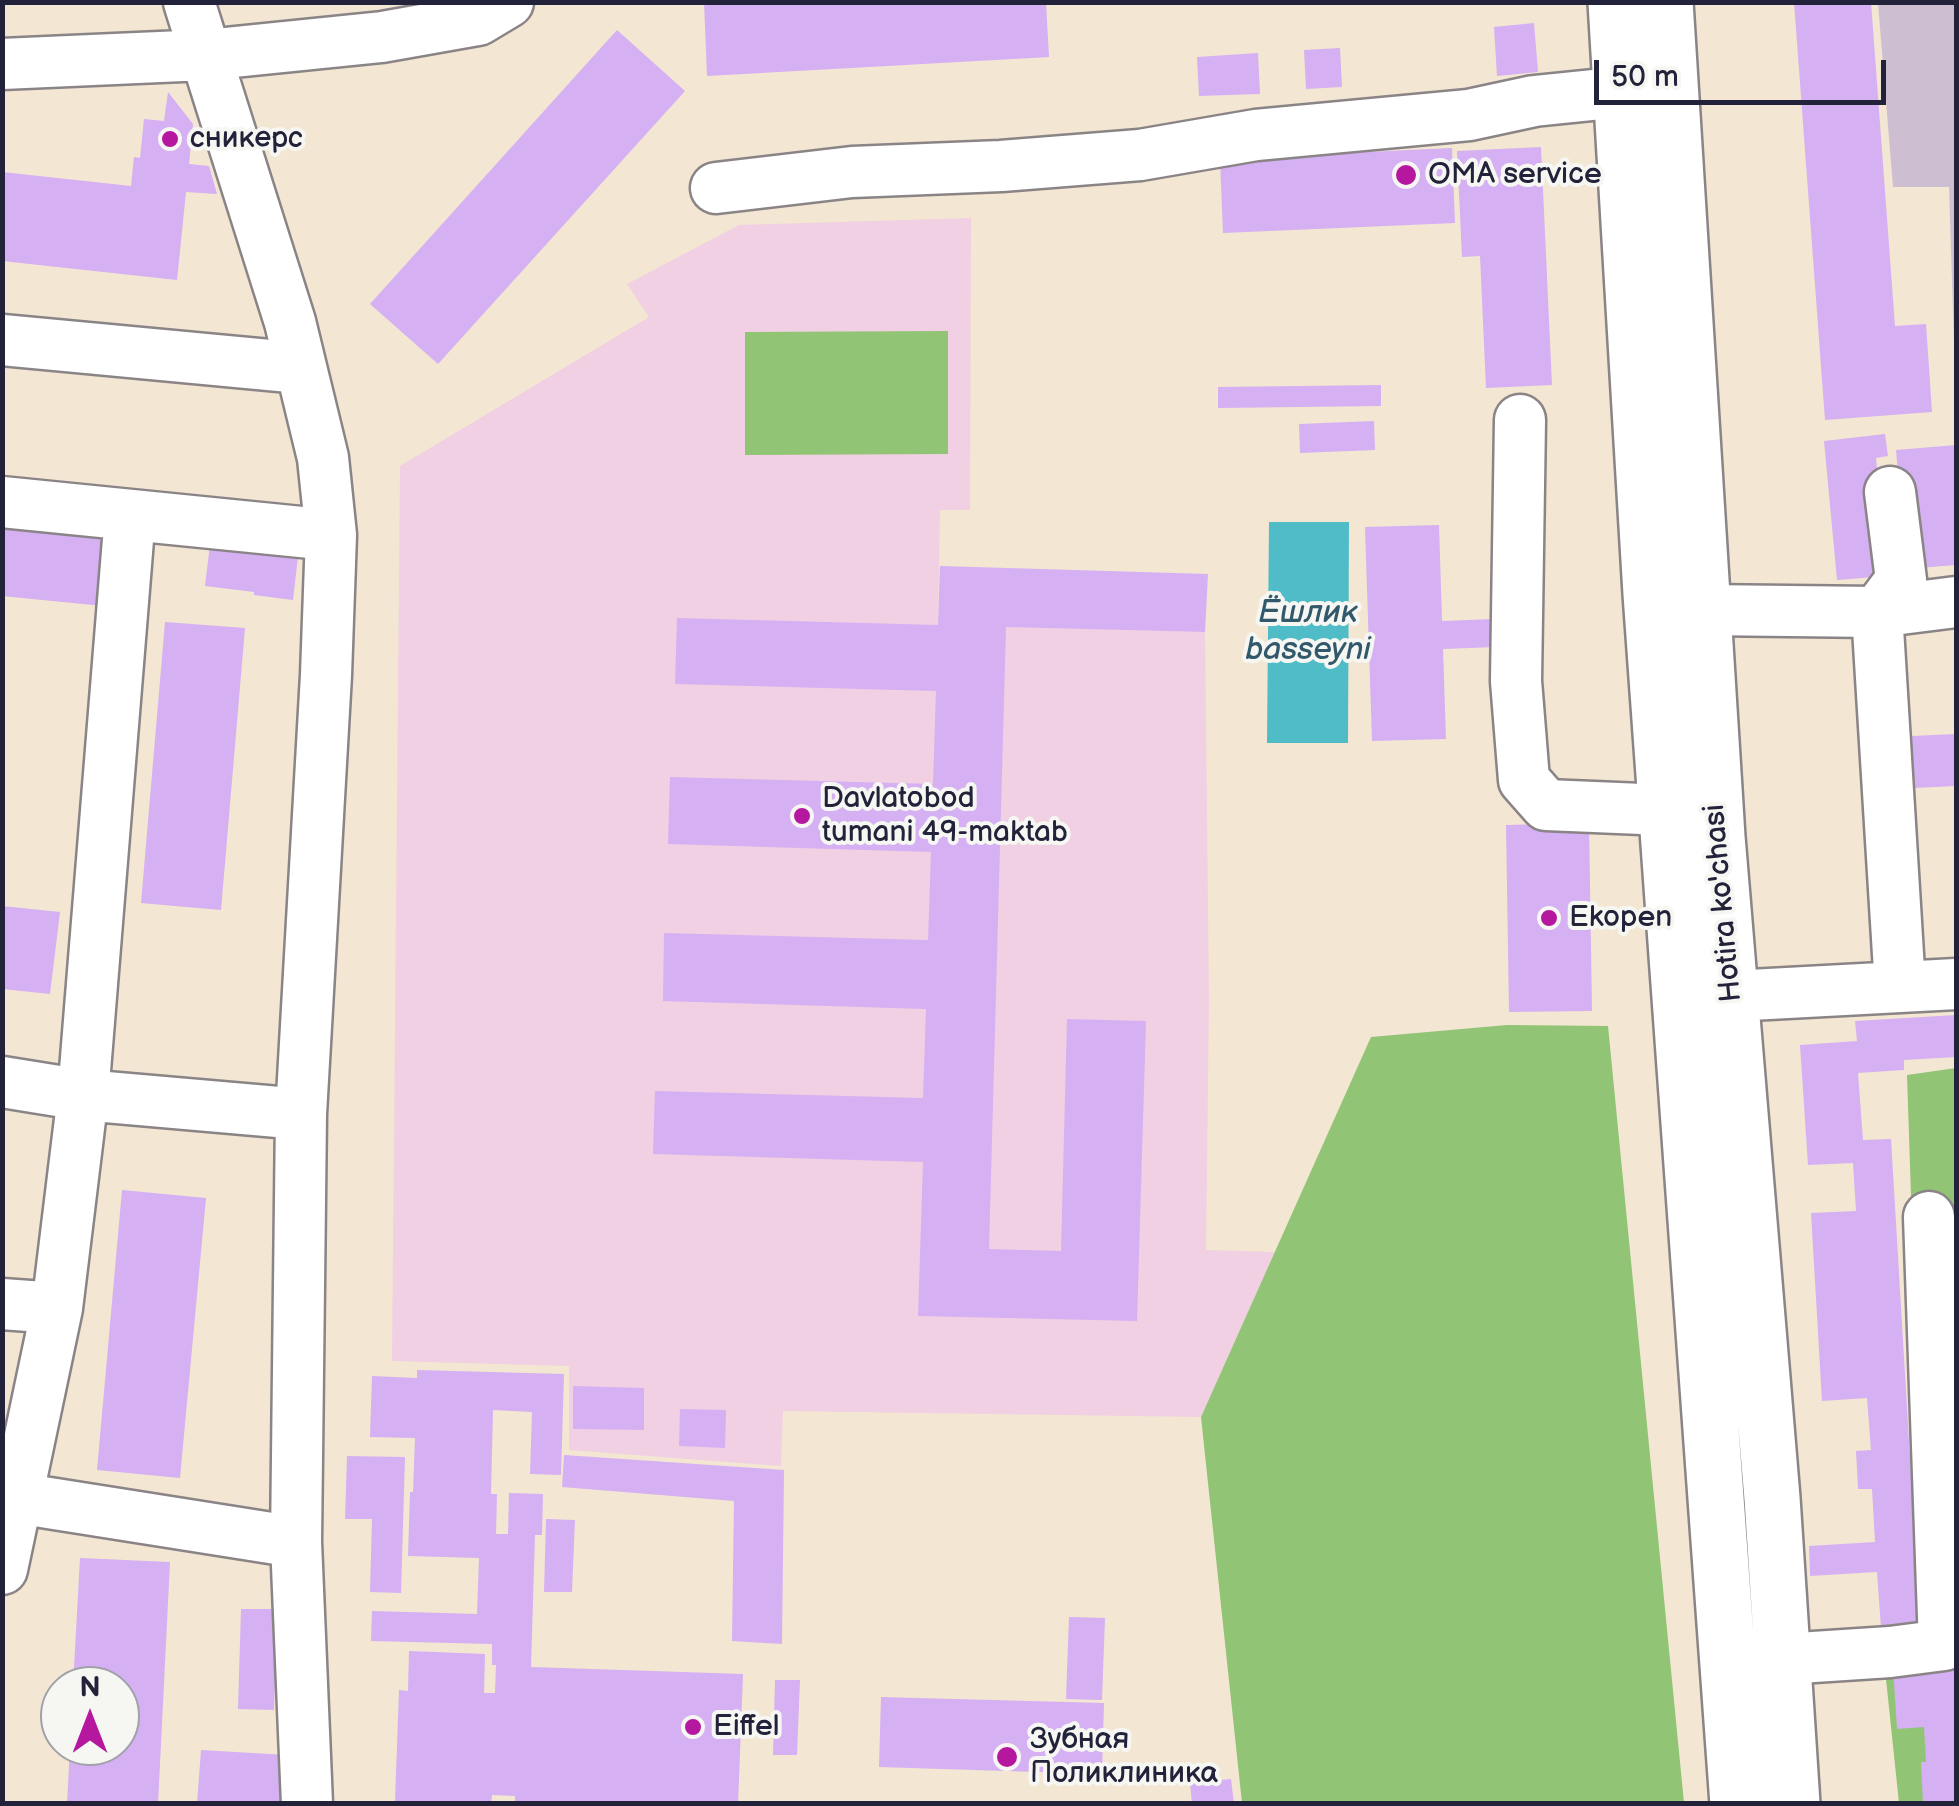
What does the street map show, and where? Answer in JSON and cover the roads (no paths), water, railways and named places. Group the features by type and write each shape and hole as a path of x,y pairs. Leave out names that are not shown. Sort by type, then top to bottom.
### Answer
{"main road":[{"name":"Hotira ko'chasi","path":"1634,3 1622,92 1650,574 1738,1804"},
{"name":"Hotira ko'chasi","path":"1634,3 1702,610 1792,1804"}],"street":[{"path":"189,2 290,322 323,458 332,534 301,1114 296,1542 307,1804"},
{"path":"2,64 205,55 402,34 478,20 508,2"},
{"path":"716,188 852,172 1140,155 1256,135 1469,115 1534,101 1622,92"},
{"path":"2,340 301,368"},
{"path":"1520,420 1516,681 1524,780 1546,805 1666,810"},
{"path":"1890,492 1901,580 1878,612 1900,987"},
{"path":"2,502 332,534"},
{"path":"2,1569 10,1497 57,1308 83,1095 130,515"},
{"path":"1702,610 1878,612 1956,602"},
{"path":"1731,996 1956,984"},
{"path":"2,1082 83,1095 301,1114"},
{"path":"1782,1660 1950,1644 1929,1217"},
{"path":"2,1304 57,1308"},
{"path":"10,1497 296,1542"}],"water":[{"name":"Ёшлик basseyni","path":"1269,522 1349,522 1348,743 1267,743"}],"place":[{"name":"сникерс","path":"170,139"},
{"name":"OMA service","path":"1406,175"},
{"name":"Davlatobod tumani 49-maktab","path":"802,816"},
{"name":"Ekopen","path":"1549,918"},
{"name":"Eiffel","path":"693,1727"},
{"name":"Зубная Поликлиника","path":"1007,1757"}]}
